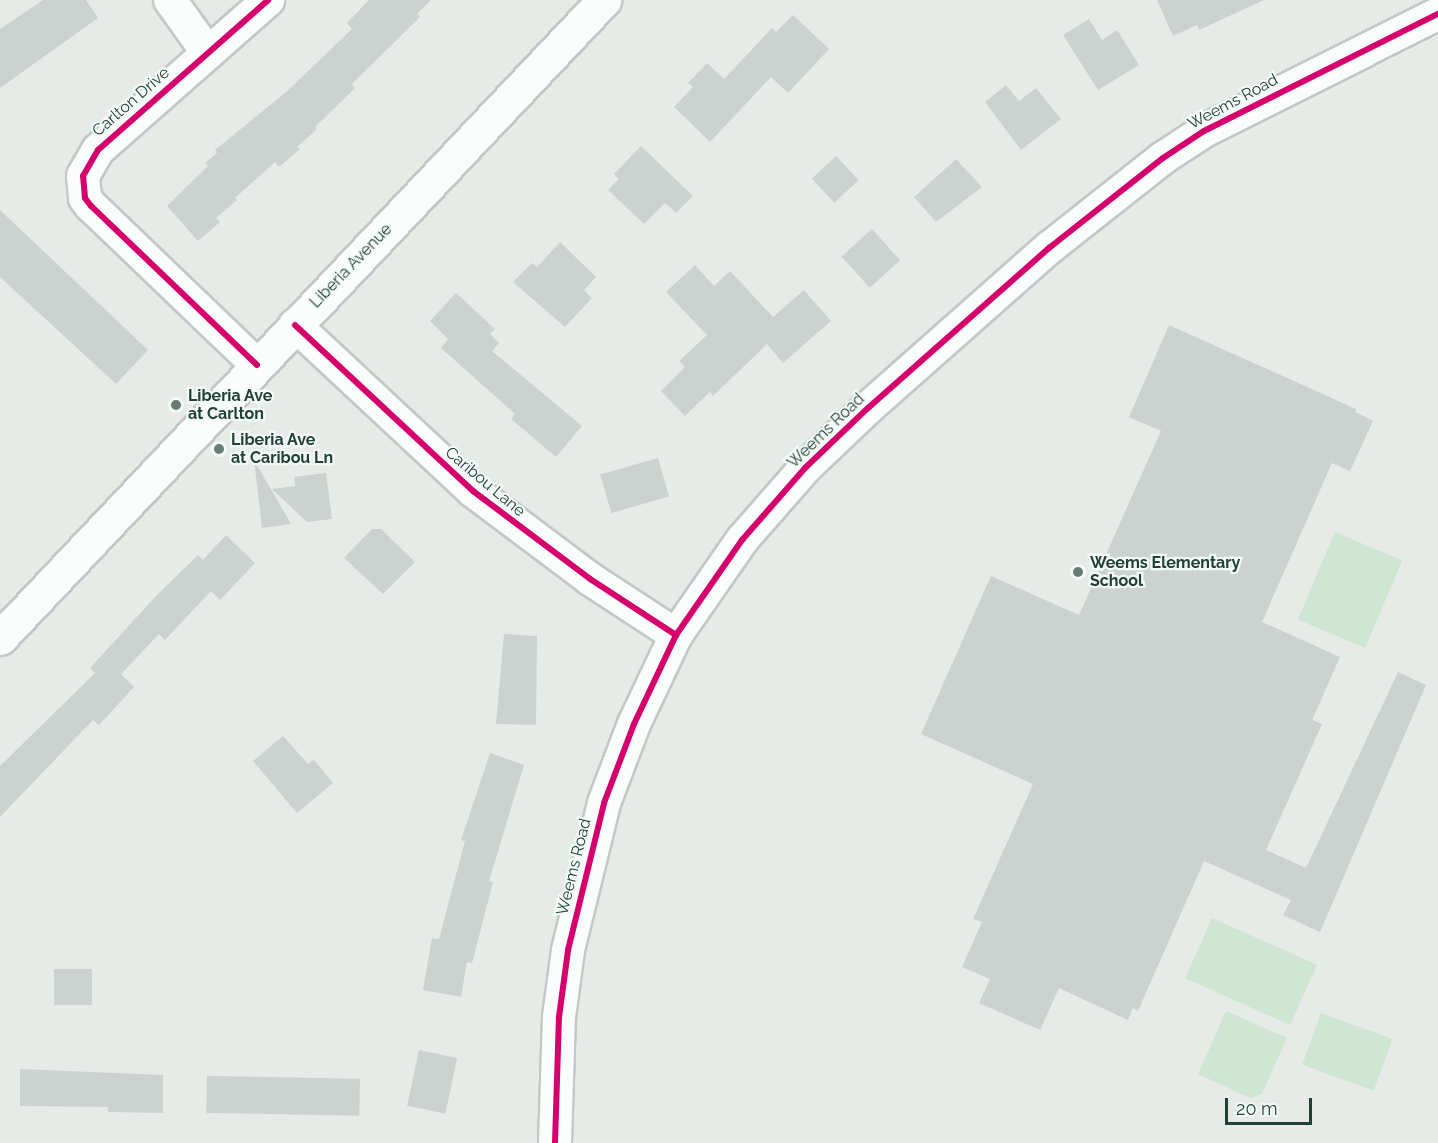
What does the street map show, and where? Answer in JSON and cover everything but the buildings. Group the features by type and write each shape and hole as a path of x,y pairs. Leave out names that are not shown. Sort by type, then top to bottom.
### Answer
{"main road":[{"name":"Liberia Avenue","path":"0,638 604,0"}],"street":[{"path":"170,0 208,53"},
{"name":"Carlton Drive","path":"257,365 91,206 83,190 83,176 98,150 268,0"},
{"name":"Weems Road","path":"555,1143 559,1017 581,884 604,803 634,724 676,635 742,540 806,467 1049,248 1154,165 1204,131 1438,14"},
{"name":"Caribou Lane","path":"296,325 473,491 590,579 676,635"}],"green space":[{"path":"1335,532 1402,561 1365,648 1298,619"},
{"path":"1212,918 1317,965 1290,1025 1185,978"},
{"path":"1226,1011 1287,1038 1262,1094 1250,1098 1198,1074"},
{"path":"1321,1013 1392,1039 1374,1091 1302,1065"}],"cycle path":[{"path":"257,365 91,206 85,198 83,176 98,150 268,0"},
{"path":"555,1143 559,1017 568,950 604,803 634,724 676,635 742,540 806,467 868,408 1049,248 1163,158 1204,131 1438,14"},
{"path":"295,325 473,491 590,579 676,635"}],"place":[{"name":"Liberia Ave at Carlton","path":"176,405"},
{"name":"Liberia Ave at Caribou Ln","path":"219,449"},
{"name":"Weems Elementary School","path":"1078,572"}]}
